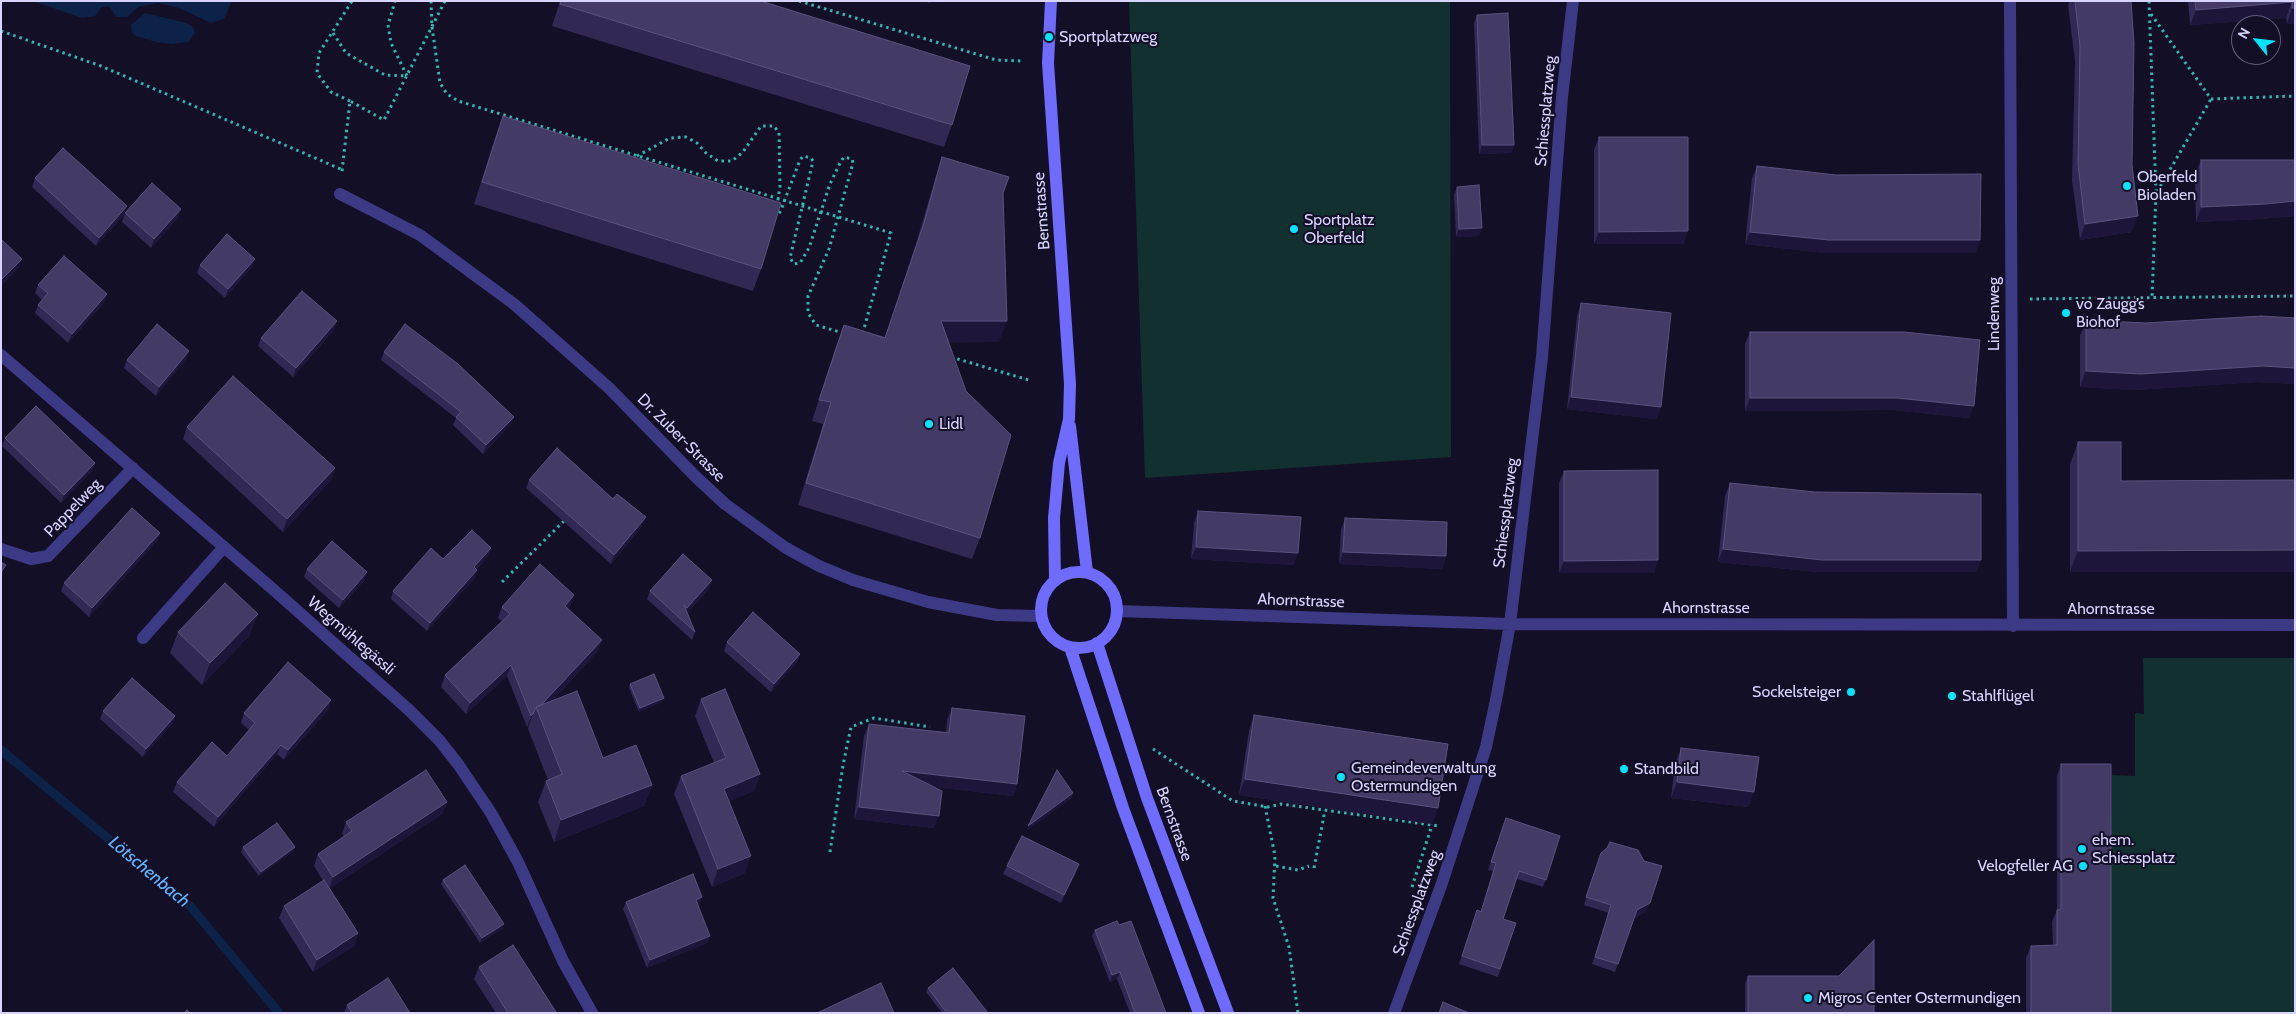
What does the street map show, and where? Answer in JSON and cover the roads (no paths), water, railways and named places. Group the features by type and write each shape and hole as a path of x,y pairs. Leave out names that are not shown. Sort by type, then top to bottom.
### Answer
{"main road":[{"name":"Bernstrasse","path":"1050,1 1048,63 1070,384 1069,419 1087,572"},
{"name":"Bernstrasse","path":"1055,580 1054,518 1059,463 1069,419"},
{"path":"1087,572 1098,577 1112,591 1117,611 1114,623 1107,636 1097,643 1082,648 1070,647 1050,635 1041,616 1045,592 1055,580 1070,573 1087,572"},
{"name":"Bernstrasse","path":"1097,643 1147,798 1228,1013"},
{"path":"1070,647 1123,808 1199,1013"}],"street":[{"name":"Schiessplatzweg","path":"1394,1013 1442,886 1486,747 1510,624 1542,357 1562,97 1573,1"},
{"name":"Lindenweg","path":"2010,1 2013,626"},
{"name":"Dr. Zuber-Strasse","path":"340,194 420,235 514,304 609,388 725,504 786,548 819,566 853,580 928,602 997,615 1041,616"},
{"name":"Wegmühlegässli","path":"1,355 224,547 409,710 458,764 491,813 518,862 563,961 592,1013"},
{"name":"Pappelweg","path":"1,549 31,559 48,556 133,468"},
{"path":"142,638 224,547"},
{"name":"Ahornstrasse","path":"1117,611 1510,624 2295,625"}],"water":[{"path":"33,1 232,1 224,19 211,23 179,8 158,3 138,7 127,17 116,17 110,7 102,7 95,16 82,18"},
{"path":"145,13 186,23 192,26 195,33 188,42 171,44 136,36 132,32 131,25"}],"waterway":[{"name":"Lötschenbach","path":"1,750 191,907 279,1013"}],"place":[{"name":"Sportplatzweg","path":"1049,37"},
{"name":"Oberfeld Bioladen","path":"2127,186"},
{"name":"Sportplatz Oberfeld","path":"1294,229"},
{"name":"vo Zaugg’s Biohof","path":"2066,313"},
{"name":"Lidl","path":"929,424"},
{"name":"Sockelsteiger","path":"1851,692"},
{"name":"Stahlflügel","path":"1952,696"},
{"name":"Standbild","path":"1624,769"},
{"name":"Gemeindeverwaltung Ostermundigen","path":"1341,777"},
{"name":"ehem. Schiessplatz","path":"2082,849"},
{"name":"Velogfeller AG","path":"2083,866"},
{"name":"Migros Center Ostermundigen","path":"1808,998"}]}
